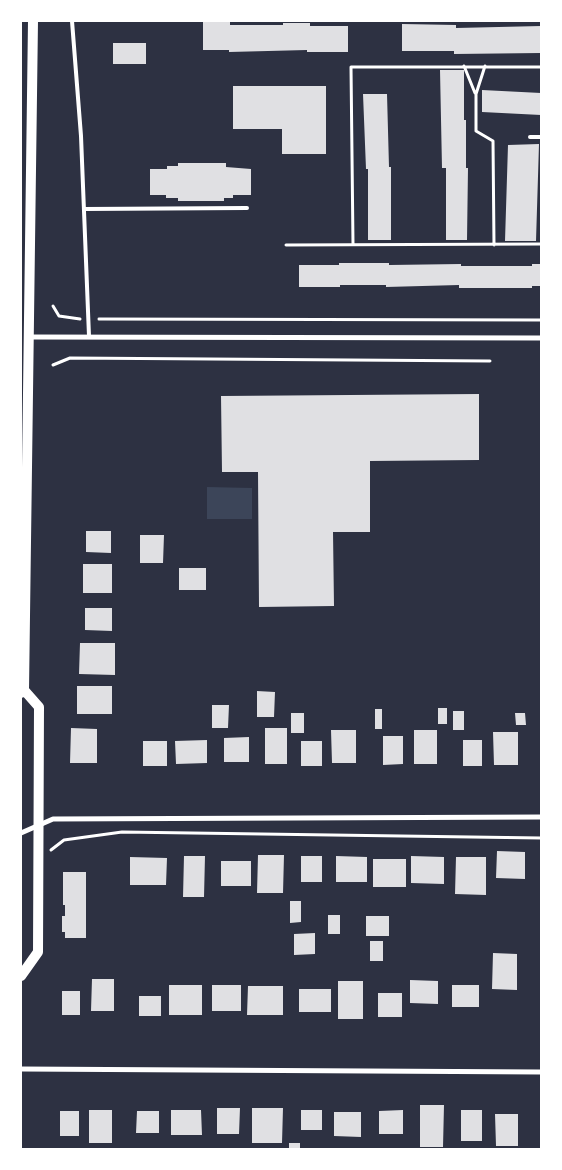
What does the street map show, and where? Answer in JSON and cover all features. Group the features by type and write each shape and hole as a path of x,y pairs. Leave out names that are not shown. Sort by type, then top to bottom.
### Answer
{"main road":[{"path":"21,976 38,952 40,825 39,708 22,692 26,381 30,337 33,21"}],"street":[{"path":"30,337 541,338"},
{"path":"21,833 53,819 541,817"},
{"path":"21,1069 541,1072"}],"lane":[{"path":"72,21 81,136 89,336"},
{"path":"530,137 541,137"},
{"path":"84,209 247,208"}],"path":[{"path":"464,66 476,94"},
{"path":"485,66 476,94 476,131 493,141 494,245"},
{"path":"353,244 351,67 541,67"},
{"path":"286,245 541,244"},
{"path":"53,306 59,316 65,319 541,320"},
{"path":"53,365 70,358 490,361"},
{"path":"39,855 53,850 64,840 122,832 288,836 541,838"}],"shaded area":[{"path":"207,487 252,488 252,519 207,519"}],"building":[{"path":"203,22 230,22 230,25 310,23 310,26 348,26 348,52 307,52 307,50 229,52 229,50 203,50"},
{"path":"402,24 456,25 456,28 541,26 541,53 454,54 454,51 402,51"},
{"path":"113,43 146,43 146,64 113,64"},
{"path":"440,70 464,70 464,120 466,120 466,168 468,168 467,240 446,240 446,168 442,168"},
{"path":"233,86 326,86 326,154 282,154 282,129 233,129"},
{"path":"482,90 541,93 541,115 482,112"},
{"path":"363,94 387,94 389,167 391,167 391,240 368,240 368,169 366,169"},
{"path":"539,144 536,241 505,241 508,145"},
{"path":"178,163 226,163 226,167 251,169 251,195 233,195 233,198 224,198 224,201 178,201 178,198 166,198 166,195 150,195 150,169 167,169 167,166 178,166"},
{"path":"339,263 389,263 389,265 461,264 461,266 532,266 532,264 541,264 541,286 532,286 532,288 459,288 459,285 299,287 299,265 339,265"},
{"path":"479,394 479,460 370,461 370,532 333,532 334,606 259,607 258,472 222,472 221,396"},
{"path":"86,531 111,531 111,553 86,552"},
{"path":"140,535 164,535 163,563 140,563"},
{"path":"83,564 112,564 112,593 83,593"},
{"path":"179,568 206,568 206,590 179,590"},
{"path":"85,608 112,608 112,631 85,630"},
{"path":"80,643 115,643 115,675 79,674"},
{"path":"77,686 112,686 112,714 77,714"},
{"path":"257,691 275,692 274,717 257,717"},
{"path":"212,705 229,705 228,728 212,728"},
{"path":"438,708 447,708 447,724 438,724"},
{"path":"375,709 382,709 382,729 375,729"},
{"path":"453,711 464,711 464,730 453,730"},
{"path":"291,713 304,713 304,733 291,733"},
{"path":"515,713 525,713 526,725 516,725"},
{"path":"71,728 97,729 97,763 70,763"},
{"path":"265,728 287,728 287,764 265,764"},
{"path":"331,730 356,730 356,763 332,763"},
{"path":"414,730 437,730 437,764 414,764"},
{"path":"493,732 518,732 518,765 494,765"},
{"path":"383,736 403,736 403,764 383,765"},
{"path":"249,737 249,762 224,762 224,738"},
{"path":"207,740 207,763 176,764 175,741"},
{"path":"463,740 482,740 482,766 463,766"},
{"path":"143,741 167,741 167,766 143,766"},
{"path":"301,741 322,741 322,766 301,766"},
{"path":"497,851 525,852 525,879 496,878"},
{"path":"258,855 284,855 283,893 257,893"},
{"path":"184,856 205,856 204,897 183,897"},
{"path":"301,856 322,856 322,882 301,882"},
{"path":"336,856 367,857 367,882 336,882"},
{"path":"411,856 444,857 444,884 411,883"},
{"path":"130,857 167,858 166,885 130,885"},
{"path":"456,857 486,857 486,895 455,894"},
{"path":"373,859 406,859 406,887 373,887"},
{"path":"221,861 251,861 251,886 221,886"},
{"path":"63,872 86,872 86,938 65,938 65,932 62,932 62,916 65,916"},
{"path":"290,901 301,901 301,922 290,923"},
{"path":"328,915 340,915 340,934 328,934"},
{"path":"366,916 389,916 389,936 366,936"},
{"path":"315,933 315,954 294,955 294,934"},
{"path":"370,941 383,941 383,961 370,961"},
{"path":"493,953 517,954 517,990 492,989"},
{"path":"92,979 114,979 114,1011 91,1011"},
{"path":"410,980 438,981 438,1004 410,1003"},
{"path":"338,981 363,981 363,1019 338,1019"},
{"path":"169,985 202,985 202,1015 169,1015"},
{"path":"212,985 241,985 241,1011 212,1011"},
{"path":"452,985 479,985 479,1007 452,1007"},
{"path":"248,986 283,986 283,1015 247,1015"},
{"path":"299,989 331,989 331,1012 299,1012"},
{"path":"62,991 80,991 80,1015 62,1015"},
{"path":"378,993 402,993 402,1017 378,1017"},
{"path":"139,996 161,996 161,1016 139,1016"},
{"path":"420,1105 444,1105 443,1147 420,1147"},
{"path":"217,1108 240,1108 239,1134 217,1134"},
{"path":"252,1108 283,1108 282,1143 252,1143"},
{"path":"89,1110 112,1110 112,1143 89,1143"},
{"path":"171,1110 201,1110 202,1135 171,1135"},
{"path":"301,1110 322,1110 322,1130 301,1130"},
{"path":"403,1110 403,1134 379,1134 379,1111"},
{"path":"461,1110 482,1110 482,1141 461,1141"},
{"path":"60,1111 79,1111 79,1136 60,1136"},
{"path":"137,1111 159,1111 159,1133 136,1133"},
{"path":"334,1112 361,1112 361,1137 334,1136"},
{"path":"495,1114 518,1114 518,1146 496,1146"},
{"path":"289,1143 300,1143 300,1149 289,1149"}]}
